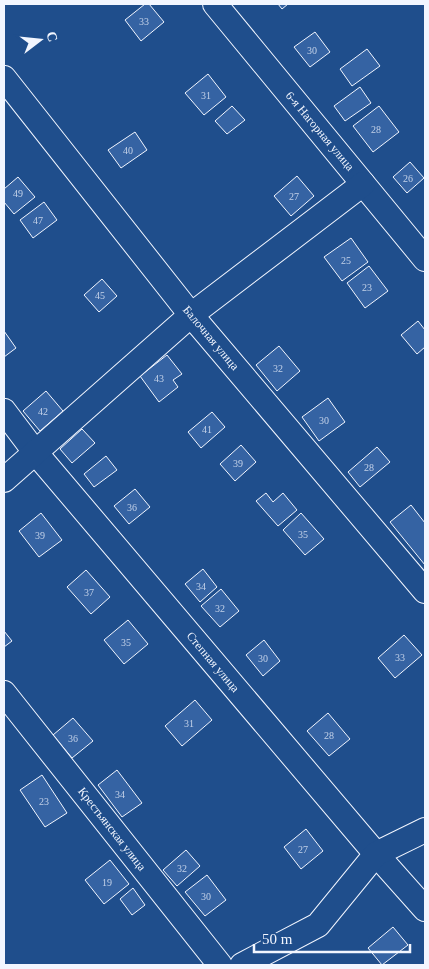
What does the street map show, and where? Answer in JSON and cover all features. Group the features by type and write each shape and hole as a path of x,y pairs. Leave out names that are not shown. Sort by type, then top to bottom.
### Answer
{"street":[{"name":"6-я Нагорная улица","path":"215,4 425,259"},
{"name":"Балочная улица","path":"4,78 191,315 425,591"},
{"path":"4,480 191,315 364,184"},
{"name":"Степная улица","path":"4,411 35,452 376,854 425,909"},
{"name":"Крестьянская улица","path":"4,693 220,965"},
{"path":"242,965 318,925 376,854 425,830"}],"building":[{"path":"145,4 149,4 164,22 141,41 125,20"},
{"path":"278,4 288,4 282,9"},
{"path":"315,32 330,52 310,67 294,47"},
{"path":"367,49 380,66 352,86 340,69"},
{"path":"208,74 226,97 204,115 185,93"},
{"path":"360,87 371,103 345,121 334,106"},
{"path":"232,106 245,120 227,134 215,121"},
{"path":"379,106 399,132 373,152 353,126"},
{"path":"135,132 147,150 121,168 108,150"},
{"path":"410,162 424,178 407,193 393,177"},
{"path":"297,176 314,196 291,216 274,196"},
{"path":"18,177 35,197 14,214 4,202 4,189"},
{"path":"44,202 57,220 33,238 20,220"},
{"path":"351,238 368,262 342,281 324,257"},
{"path":"369,266 388,291 365,308 347,283"},
{"path":"102,279 117,296 99,312 84,295"},
{"path":"418,321 425,330 425,347 417,354 401,335"},
{"path":"4,331 16,348 4,357"},
{"path":"279,346 300,371 277,391 256,365"},
{"path":"167,355 182,374 173,380 178,387 159,402 140,376"},
{"path":"46,391 63,411 40,431 23,411"},
{"path":"328,398 345,422 319,441 302,417"},
{"path":"212,412 225,427 201,448 188,432"},
{"path":"82,429 95,443 72,463 60,449"},
{"path":"241,445 256,462 235,481 220,464"},
{"path":"377,447 390,462 360,487 348,472"},
{"path":"106,456 117,470 94,487 84,474"},
{"path":"135,489 150,507 129,524 114,506"},
{"path":"266,493 273,502 283,493 297,510 278,526 256,501"},
{"path":"411,505 425,523 425,565 390,522"},
{"path":"41,513 62,540 39,557 19,531"},
{"path":"301,513 324,539 305,555 283,530"},
{"path":"203,569 217,587 200,602 185,584"},
{"path":"86,570 110,597 91,614 67,587"},
{"path":"221,589 239,611 220,627 201,606"},
{"path":"128,620 148,644 124,664 104,640"},
{"path":"4,631 12,641 4,647"},
{"path":"404,635 422,655 395,678 378,658"},
{"path":"264,640 280,661 263,676 246,655"},
{"path":"195,700 212,720 182,746 165,726"},
{"path":"328,713 350,739 329,756 307,731"},
{"path":"73,718 93,741 72,758 53,735"},
{"path":"117,770 142,803 122,817 98,785"},
{"path":"42,775 67,813 45,827 20,790"},
{"path":"306,829 323,851 301,869 284,847"},
{"path":"186,850 200,866 177,886 163,870"},
{"path":"110,860 129,884 104,904 85,880"},
{"path":"207,875 226,900 205,916 185,892"},
{"path":"133,888 145,905 132,915 120,899"},
{"path":"393,927 408,945 382,965 368,948"}]}
